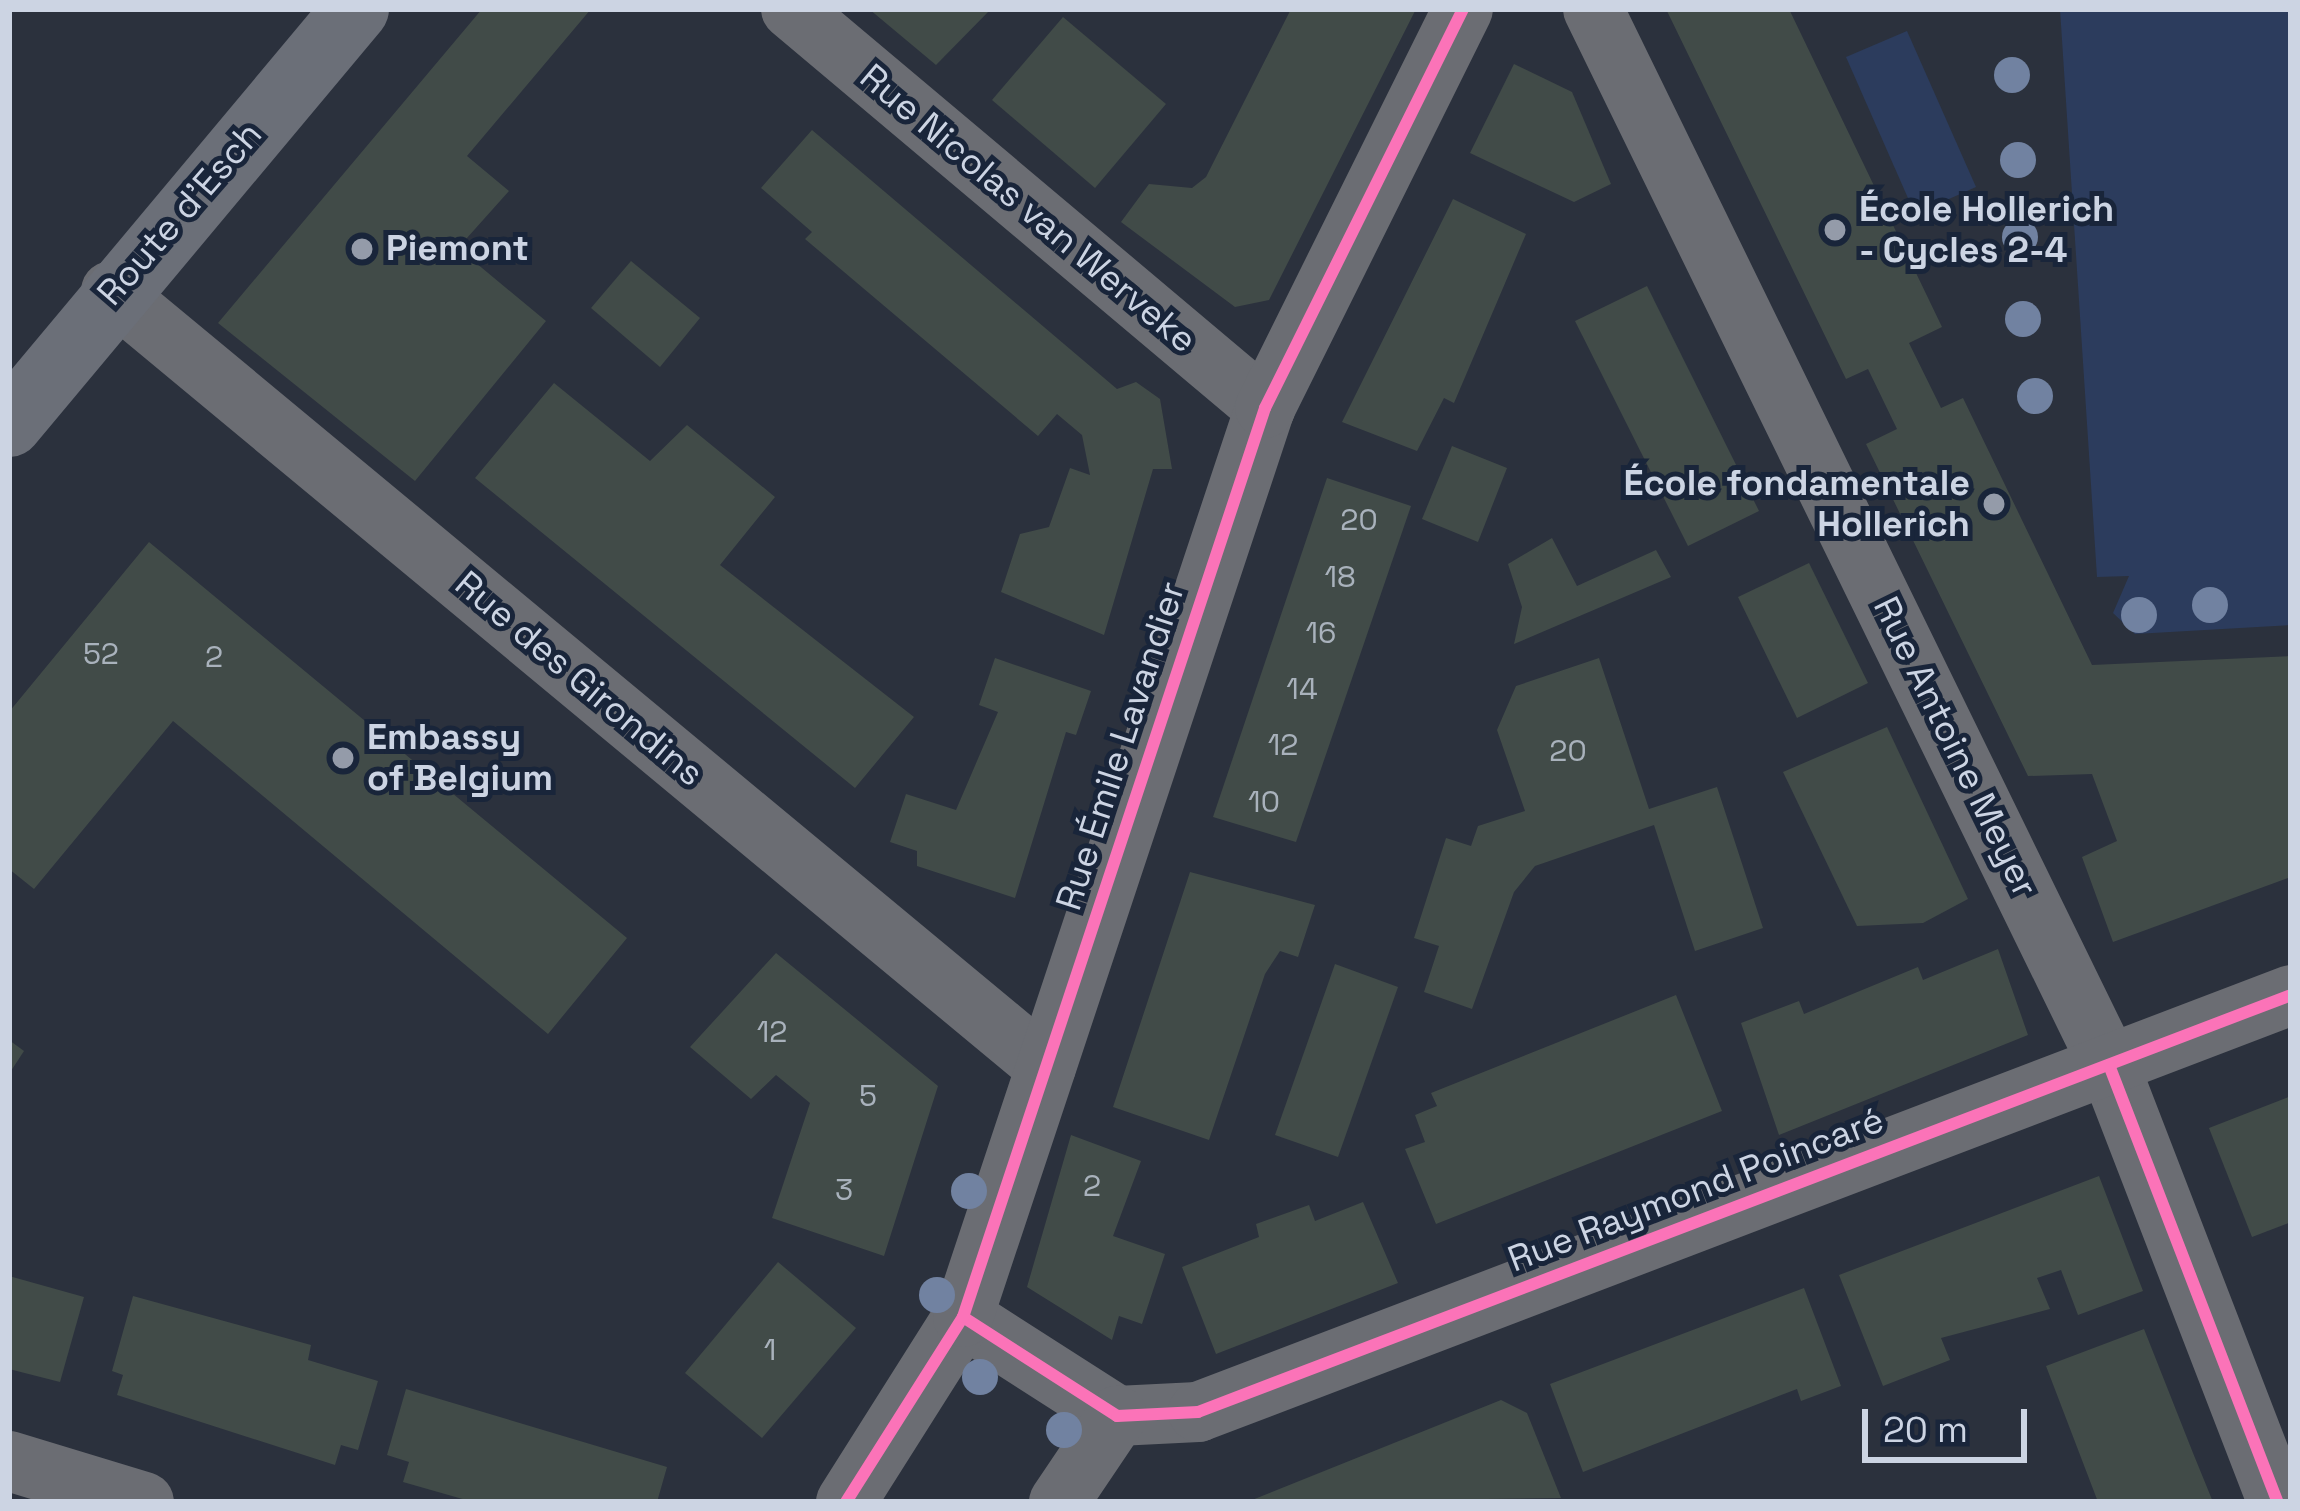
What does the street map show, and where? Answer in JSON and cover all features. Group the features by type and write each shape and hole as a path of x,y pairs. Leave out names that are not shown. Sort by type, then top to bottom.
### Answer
{"main road":[{"name":"Route d'Esch","path":"9,424 111,291 356,9"}],"street":[{"name":"Rue Nicolas van Werveke","path":"791,9 1265,408"},
{"name":"Rue Émile Lavandier","path":"846,1502 963,1317 1265,408 1463,9"},
{"name":"Rue Antoine Meyer","path":"1593,9 2109,1065 2278,1502"},
{"name":"Rue des Girondins","path":"111,291 1046,1067"},
{"name":"Rue Raymond Poincaré","path":"1117,1416 1198,1412 2291,994"},
{"path":"963,1317 1117,1416 1060,1502"},
{"path":"9,1461 144,1502"}],"shaded area":[{"path":"2060,9 2291,9 2291,625 2135,634 2113,613 2129,576 2097,577"},
{"path":"1907,31 1976,187 1915,214 1846,57"}],"building":[{"path":"482,9 591,9 467,156 509,191 458,248 546,321 415,481 218,323"},
{"path":"869,9 991,9 936,65"},
{"path":"1291,9 1416,9 1269,300 1235,307 1121,222 1149,184 1192,188 1206,177"},
{"path":"1666,9 1789,9 1942,327 1909,343 1941,408 1963,398 2092,665 2291,656 2291,877 2113,942 2082,857 2117,841 2092,774 2028,776 1866,444 1897,429 1868,369 1846,379"},
{"path":"1063,17 1166,104 1095,188 992,100"},
{"path":"1514,64 1572,92 1611,184 1574,202 1470,153"},
{"path":"812,130 1117,389 1136,382 1160,399 1172,469 1153,469 1104,635 1001,592 1020,534 1049,527 1070,468 1090,475 1082,435 1057,414 1038,436 805,239 812,232 761,188"},
{"path":"1453,199 1526,234 1454,403 1444,398 1417,451 1342,422"},
{"path":"631,261 700,318 660,367 591,308"},
{"path":"1647,286 1759,511 1688,546 1575,321"},
{"path":"554,383 650,461 687,425 775,497 720,565 914,717 855,788 475,478"},
{"path":"1452,446 1507,468 1478,542 1422,519"},
{"path":"1327,478 1411,506 1296,842 1213,817"},
{"path":"1552,538 1577,586 1656,550 1671,577 1514,644 1522,607 1508,564"},
{"path":"149,542 627,938 548,1034 173,721 34,889 9,869 9,712"},
{"path":"1809,563 1868,683 1797,718 1738,597"},
{"path":"995,658 1091,691 1076,735 1066,732 1015,898 917,866 917,851 890,842 906,794 956,810 998,712 979,705"},
{"path":"1599,658 1649,809 1717,787 1763,928 1695,951 1654,825 1535,866 1514,892 1472,1009 1424,992 1439,946 1414,938 1446,838 1471,846 1478,826 1525,811 1497,730 1516,686"},
{"path":"1887,727 1968,899 1923,923 1857,926 1783,772"},
{"path":"1190,872 1315,905 1298,957 1280,951 1265,974 1209,1140 1113,1107"},
{"path":"1998,949 2028,1035 1779,1135 1741,1023 1799,1001 1804,1014 1918,967 1923,980"},
{"path":"776,953 938,1086 884,1256 772,1218 810,1103 776,1075 751,1099 690,1047"},
{"path":"1335,964 1398,987 1338,1157 1275,1135"},
{"path":"1676,995 1722,1111 1436,1224 1405,1149 1425,1142 1415,1115 1437,1106 1431,1093"},
{"path":"9,1040 24,1051 9,1074"},
{"path":"2291,1096 2291,1222 2252,1237 2209,1128"},
{"path":"1071,1135 1141,1161 1113,1236 1165,1254 1142,1324 1119,1316 1112,1340 1027,1287"},
{"path":"2099,1176 2143,1291 2078,1315 2061,1270 2037,1278 2050,1309 1941,1338 1950,1360 1883,1386 1839,1275"},
{"path":"1363,1202 1398,1283 1216,1354 1182,1267 1259,1237 1256,1224 1309,1205 1315,1221"},
{"path":"778,1262 856,1328 762,1438 685,1373"},
{"path":"9,1276 84,1297 60,1382 9,1369"},
{"path":"1804,1288 1841,1386 1801,1401 1797,1389 1583,1472 1550,1384"},
{"path":"133,1296 311,1345 308,1360 378,1381 358,1450 341,1445 335,1465 117,1395 123,1375 112,1371"},
{"path":"2144,1329 2213,1502 2098,1502 2046,1366"},
{"path":"406,1389 667,1467 657,1502 473,1502 403,1482 409,1462 387,1455"},
{"path":"1501,1400 1527,1413 1561,1498 1247,1502"}],"cycle path":[{"path":"846,1502 963,1317 1265,408 1463,9"},
{"path":"1117,1416 1198,1412 2291,995"},
{"path":"2109,1065 2278,1502"},
{"path":"963,1317 1117,1416"}],"place":[{"name":"École Hollerich - Cycles 2-4","path":"1835,230"},
{"name":"Piemont","path":"362,249"},
{"name":"École fondamentale Hollerich","path":"1994,504"},
{"name":"Embassy of Belgium","path":"343,758"}]}
